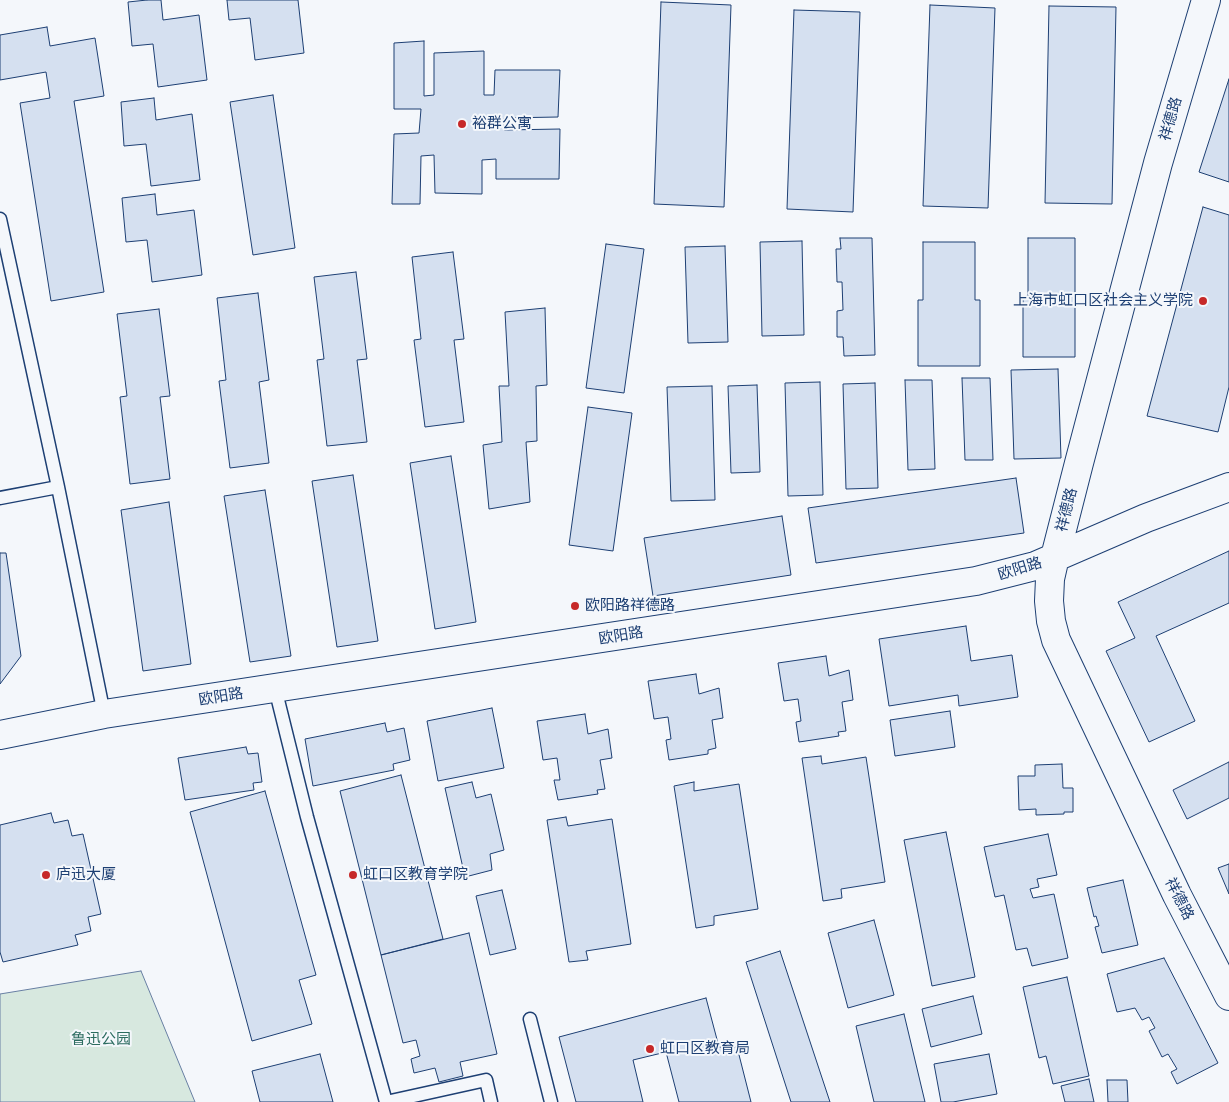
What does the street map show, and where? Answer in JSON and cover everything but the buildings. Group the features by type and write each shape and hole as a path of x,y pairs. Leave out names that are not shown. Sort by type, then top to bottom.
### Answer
{"street":[{"name":"祥德路","path":"1206,0 1158,163 1055,557 1050,579 1049,601 1051,621 1056,640 1176,895 1229,996"},
{"name":"欧阳路","path":"0,735 104,714 976,581 1016,572 1146,518 1229,487"}],"lane":[{"path":"0,219 58,487 104,714"},
{"path":"0,498 58,487"},
{"path":"275,688 307,817 386,1102 486,1080 491,1102"},
{"path":"530,1019 551,1102"}],"green space":[{"name":"鲁迅公园","path":"141,971 195,1102 0,1102 0,994"}],"place":[{"name":"裕群公寓","path":"462,124"},
{"name":"上海市虹口区社会主义学院","path":"1203,301"},
{"name":"欧阳路祥德路","path":"575,606"},
{"name":"庐迅大厦","path":"46,875"},
{"name":"虹口区教育学院","path":"353,875"},
{"name":"虹口区教育局","path":"650,1049"}]}
